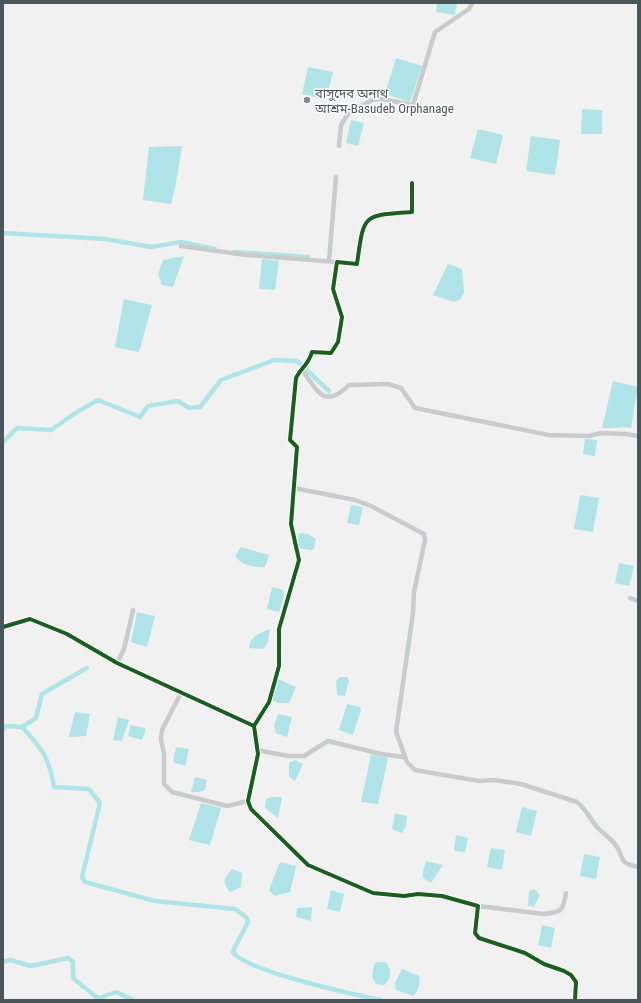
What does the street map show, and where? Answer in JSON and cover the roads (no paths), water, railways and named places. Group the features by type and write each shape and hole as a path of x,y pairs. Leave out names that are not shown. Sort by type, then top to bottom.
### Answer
{"street":[{"path":"339,146 341,125 348,114 372,100 382,99 413,105 435,32 469,8 472,3"},
{"path":"329,261 336,177"},
{"path":"181,246 246,255 357,264 362,228 369,218 381,214 412,212 412,183"},
{"path":"337,262 333,289 342,317 338,342 331,353 312,352 309,363 299,371 296,378 290,440 297,447 291,524 298,560 279,629 279,666 269,702 254,726 257,750 248,801 251,809 308,865 373,893 404,896 418,894 442,896 478,906 544,914 555,913 561,910 566,893"},
{"path":"302,370 323,396 329,398 340,394 349,385 388,384 401,388 415,408 549,435 589,436 601,433 638,436"},
{"path":"294,488 355,500 371,506 424,534 425,540 414,592 413,612 396,732 404,757 415,770 479,781 494,780 522,784 577,802 582,806 598,828 615,844 621,858 625,863 638,867"},
{"path":"630,598 638,601"},
{"path":"117,663 124,649 133,610"},
{"path":"3,627 30,619 67,634 117,663 254,726"},
{"path":"181,693 161,735 164,754 164,784 172,792 227,806 248,801"},
{"path":"257,750 288,756 304,756 328,741 368,751 404,757"},
{"path":"478,906 475,934 479,938 525,953 544,964 564,971 576,982 575,1000"}],"water":[{"path":"437,3 457,3 455,15 436,12"},
{"path":"396,58 422,66 410,102 385,94"},
{"path":"308,67 333,72 326,100 302,94"},
{"path":"582,109 602,110 602,134 581,134"},
{"path":"351,120 364,123 358,146 346,143"},
{"path":"478,129 503,135 496,164 470,158"},
{"path":"531,136 560,140 555,175 526,171"},
{"path":"182,146 171,204 143,200 149,147"},
{"path":"184,256 173,287 162,285 158,274 163,260"},
{"path":"262,259 279,261 275,290 259,289"},
{"path":"448,264 462,269 464,292 460,300 454,302 433,295"},
{"path":"124,299 152,305 139,352 115,347"},
{"path":"613,381 638,387 631,428 602,428"},
{"path":"585,439 597,440 595,456 583,454"},
{"path":"580,495 599,498 593,532 574,529"},
{"path":"351,505 363,507 359,525 347,523"},
{"path":"299,533 308,534 316,539 314,549 297,548"},
{"path":"241,547 269,555 265,567 257,567 241,562 235,556"},
{"path":"619,563 634,566 629,586 615,583"},
{"path":"272,587 283,590 284,596 279,612 267,609"},
{"path":"137,612 155,616 147,647 131,642"},
{"path":"270,629 268,642 264,649 249,648 253,638"},
{"path":"340,677 347,677 349,680 345,696 337,695 336,681"},
{"path":"278,679 296,687 289,703 277,703 272,700"},
{"path":"347,704 360,707 361,710 353,735 339,730"},
{"path":"75,712 90,714 86,736 69,737"},
{"path":"278,714 292,717 287,737 276,733 274,725"},
{"path":"118,717 129,720 122,741 113,740"},
{"path":"131,725 145,728 146,730 142,740 128,736"},
{"path":"176,747 189,749 185,766 173,762"},
{"path":"371,754 388,758 378,804 361,802"},
{"path":"295,760 303,764 295,781 289,777 289,763"},
{"path":"195,777 207,780 205,790 191,792"},
{"path":"272,797 282,797 278,818 265,808 266,799"},
{"path":"201,803 221,808 210,845 189,840"},
{"path":"522,807 537,811 531,836 516,832"},
{"path":"395,813 407,816 406,826 402,833 392,829"},
{"path":"456,835 468,838 465,852 454,851"},
{"path":"491,848 505,850 502,870 487,867"},
{"path":"584,854 600,857 596,879 580,876"},
{"path":"426,861 443,865 431,883 423,878 423,871"},
{"path":"280,862 296,866 290,892 274,896 269,890"},
{"path":"232,869 242,873 241,887 230,892 225,883 225,878"},
{"path":"534,889 540,895 534,907 528,906 529,891"},
{"path":"331,890 344,894 340,912 327,909"},
{"path":"312,907 311,921 296,917 297,908"},
{"path":"542,925 555,928 551,948 538,945"},
{"path":"378,962 386,962 389,968 390,974 387,983 384,985 376,984 372,976 374,964"},
{"path":"402,969 419,976 419,987 413,996 396,990 395,983"}],"waterway":[{"path":"3,233 105,239 151,247 181,242 215,249"},
{"path":"234,252 308,257"},
{"path":"3,442 17,428 51,430 98,400 140,417 148,406 178,401 189,408 200,407 221,380 274,360 297,361 329,391"},
{"path":"3,730 6,726 22,727 36,718 42,694 87,668"},
{"path":"22,727 35,741 44,754 50,768 54,787 89,789 100,803 82,877 85,882 155,901 235,909 247,918 248,922 233,952 242,959 258,967 302,981 381,1000"},
{"path":"3,962 10,960 31,966 68,958 73,962 73,978 95,996 99,998 116,992 133,1000"}],"place":[{"name":"বাসুদেব অনাথ আশ্রম-Basudeb Orphanage","path":"307,100"}]}
